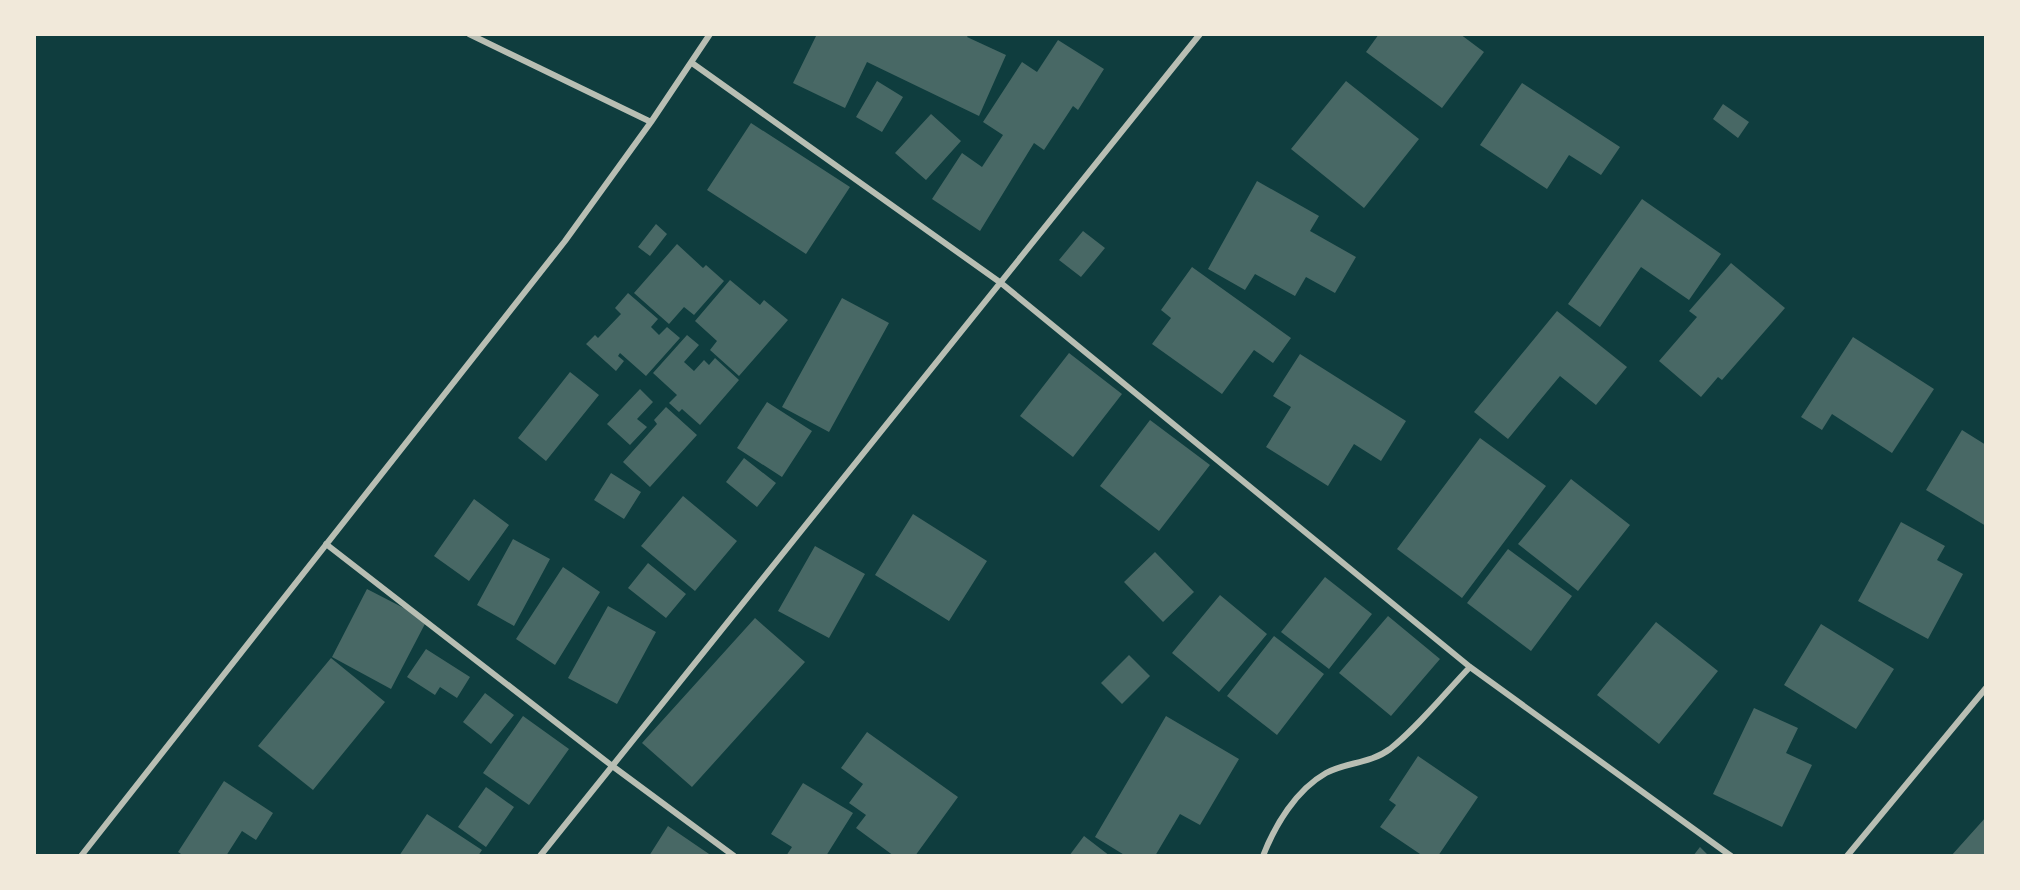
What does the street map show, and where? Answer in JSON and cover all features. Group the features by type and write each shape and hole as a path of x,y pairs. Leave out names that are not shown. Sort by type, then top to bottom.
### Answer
{"street":[{"path":"470,34 651,122"},
{"path":"81,855 558,250 651,122 710,34"},
{"path":"540,855 1200,34"},
{"path":"692,63 1001,283 1470,667 1731,855"},
{"path":"326,544 611,765 734,855"},
{"path":"1263,855 1271,835 1301,792 1327,773 1365,762 1390,748 1470,667"},
{"path":"1847,855 1986,688"}],"building":[{"path":"817,34 969,34 967,37 1006,55 979,116 867,62 845,108 793,83"},
{"path":"1379,34 1460,34 1484,52 1442,108 1366,52"},
{"path":"1058,40 1104,69 1078,110 1073,106 1044,150 1034,143 980,231 932,199 962,153 982,167 1003,135 983,122 1022,62 1037,72"},
{"path":"877,81 903,97 882,132 856,117"},
{"path":"1346,81 1419,139 1364,208 1291,149"},
{"path":"1522,83 1620,147 1601,175 1569,155 1547,189 1480,145"},
{"path":"1723,104 1749,122 1738,138 1713,119"},
{"path":"931,114 961,141 926,180 895,153"},
{"path":"751,123 850,187 806,254 707,190"},
{"path":"1257,181 1319,216 1310,231 1356,257 1335,293 1306,277 1295,296 1255,274 1245,290 1208,269"},
{"path":"1642,199 1721,254 1689,300 1641,267 1600,327 1568,304"},
{"path":"656,224 667,234 650,256 638,247"},
{"path":"1083,231 1105,248 1081,277 1059,260"},
{"path":"677,244 703,268 706,265 724,281 694,315 684,307 669,324 634,293"},
{"path":"1731,263 1785,308 1722,380 1718,377 1701,397 1659,361 1697,317 1689,311"},
{"path":"1192,267 1291,338 1273,363 1254,350 1222,394 1152,344 1171,318 1161,310"},
{"path":"730,280 760,305 764,300 788,320 739,376 710,350 717,341 695,321"},
{"path":"628,293 658,319 651,327 659,335 667,327 680,338 646,376 620,353 618,356 624,361 616,371 586,344 595,335 598,338 621,314 615,308"},
{"path":"842,298 889,323 829,432 782,407"},
{"path":"1557,311 1627,367 1596,405 1560,376 1508,439 1474,412"},
{"path":"687,335 699,345 684,362 694,371 704,360 709,365 715,358 739,380 700,425 682,409 679,412 669,403 677,395 653,373"},
{"path":"1853,337 1934,389 1892,453 1832,414 1822,430 1801,417"},
{"path":"1069,353 1122,394 1073,457 1020,416"},
{"path":"1300,354 1406,421 1381,461 1354,444 1328,486 1266,447 1291,407 1273,396"},
{"path":"570,372 599,395 546,461 518,438"},
{"path":"640,389 653,402 637,419 647,427 630,445 607,424"},
{"path":"767,402 812,431 782,477 737,448"},
{"path":"666,407 697,435 650,487 623,462 657,424 654,420"},
{"path":"1150,420 1210,465 1159,531 1100,486"},
{"path":"1962,430 1986,445 1986,526 1926,490"},
{"path":"1480,438 1546,486 1462,598 1397,549"},
{"path":"744,458 776,483 757,507 726,482"},
{"path":"611,473 641,492 624,519 594,500"},
{"path":"1571,479 1630,525 1578,591 1518,544"},
{"path":"683,496 737,541 695,591 641,546"},
{"path":"474,499 509,525 469,581 434,556"},
{"path":"913,514 987,561 949,621 875,575"},
{"path":"1901,522 1945,546 1937,560 1963,574 1928,639 1858,601"},
{"path":"513,539 550,559 514,626 477,605"},
{"path":"815,546 865,574 829,638 778,611"},
{"path":"1508,549 1572,596 1531,651 1467,603"},
{"path":"1155,552 1194,592 1163,622 1124,582"},
{"path":"648,563 686,594 666,618 628,588"},
{"path":"563,567 600,592 555,665 516,639"},
{"path":"1325,577 1372,614 1329,669 1281,632"},
{"path":"367,589 427,620 391,689 332,657"},
{"path":"1220,595 1267,634 1219,692 1172,653"},
{"path":"608,606 656,632 617,704 568,678"},
{"path":"1388,616 1440,659 1391,716 1339,673"},
{"path":"755,618 805,662 692,787 642,743"},
{"path":"1656,622 1718,671 1659,744 1597,695"},
{"path":"1821,624 1894,669 1856,729 1784,685"},
{"path":"1274,636 1324,674 1277,735 1227,696"},
{"path":"426,649 470,677 457,698 440,687 435,695 407,677"},
{"path":"1129,655 1150,676 1122,704 1101,683"},
{"path":"331,658 385,702 313,790 258,746"},
{"path":"485,693 514,715 491,744 463,722"},
{"path":"1754,708 1798,728 1786,753 1812,765 1782,827 1713,794"},
{"path":"523,716 569,749 529,805 483,773"},
{"path":"1166,716 1239,759 1200,825 1180,814 1155,856 1126,856 1095,837"},
{"path":"867,732 958,797 915,856 894,856 856,828 866,815 849,803 863,784 841,768"},
{"path":"1418,756 1478,797 1438,856 1423,856 1380,827 1396,805 1389,800"},
{"path":"224,781 273,813 256,840 242,831 226,856 184,856 178,852"},
{"path":"803,783 853,813 826,856 786,856 792,847 771,834"},
{"path":"486,787 514,807 486,847 458,827"},
{"path":"427,814 482,850 478,856 399,856"},
{"path":"1986,817 1986,856 1951,856"},
{"path":"668,826 712,856 649,856"},
{"path":"1084,836 1110,856 1069,856"},
{"path":"1700,847 1709,856 1693,856"}]}
